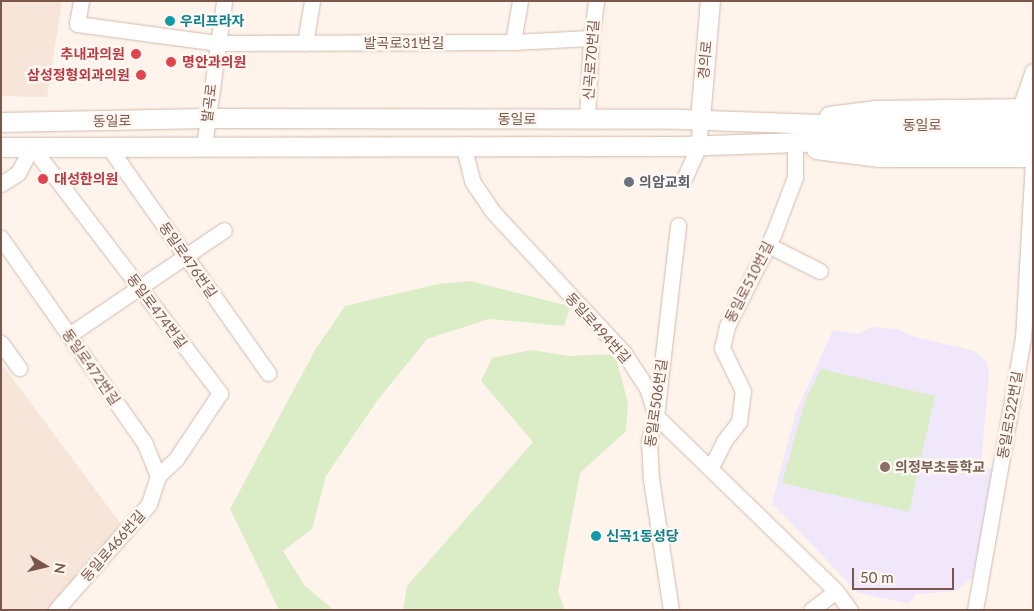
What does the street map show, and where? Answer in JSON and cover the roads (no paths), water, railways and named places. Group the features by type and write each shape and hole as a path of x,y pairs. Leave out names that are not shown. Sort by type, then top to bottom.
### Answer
{"street":[{"name":"발곡로31번길","path":"80,1 77,24 217,44 512,42 591,38"},
{"name":"발곡로","path":"204,146 224,1"},
{"path":"305,43 312,1"},
{"path":"512,42 520,1"},
{"name":"신곡로70번길","path":"587,119 591,38 596,1"},
{"name":"경의로","path":"700,119 710,1"},
{"path":"796,121 868,110 1026,108 1033,71"},
{"name":"동일로","path":"1,122 207,118 700,119 796,121 857,125 1033,125"},
{"path":"684,179 698,146 700,119"},
{"name":"동일로","path":"1,147 463,144 698,146 795,144 858,140 1033,140"},
{"name":"동일로494번길","path":"463,144 472,181 493,212 624,353 647,388 656,416 836,592 850,610"},
{"path":"795,144 840,154 879,157 1033,158"},
{"name":"동일로510번길","path":"710,469 724,441 739,422 743,391 722,348 727,326 768,245 795,177 795,144"},
{"name":"동일로476번길","path":"108,146 268,373"},
{"path":"1,184 18,172 32,147"},
{"name":"동일로474번길","path":"32,147 220,393 176,459 158,476"},
{"name":"동일로522번길","path":"975,610 1023,340 1033,158"},
{"name":"동일로506번길","path":"672,610 650,468 649,440 656,416 678,225"},
{"path":"69,335 224,230"},
{"name":"동일로472번길","path":"1,238 145,444 158,476"},
{"path":"768,245 820,271"},
{"path":"1,344 19,368"},
{"name":"동일로466번길","path":"56,610 150,504 158,476"},
{"path":"811,610 836,592"}],"place":[{"name":"우리프라자","path":"170,21"},
{"name":"추내과의원","path":"136,54"},
{"name":"명안과의원","path":"171,62"},
{"name":"삼성정형외과의원","path":"141,75"},
{"name":"대성한의원","path":"43,179"},
{"name":"의암교회","path":"629,182"},
{"name":"의정부초등학교","path":"885,467"},
{"name":"신곡1동성당","path":"596,536"}]}
